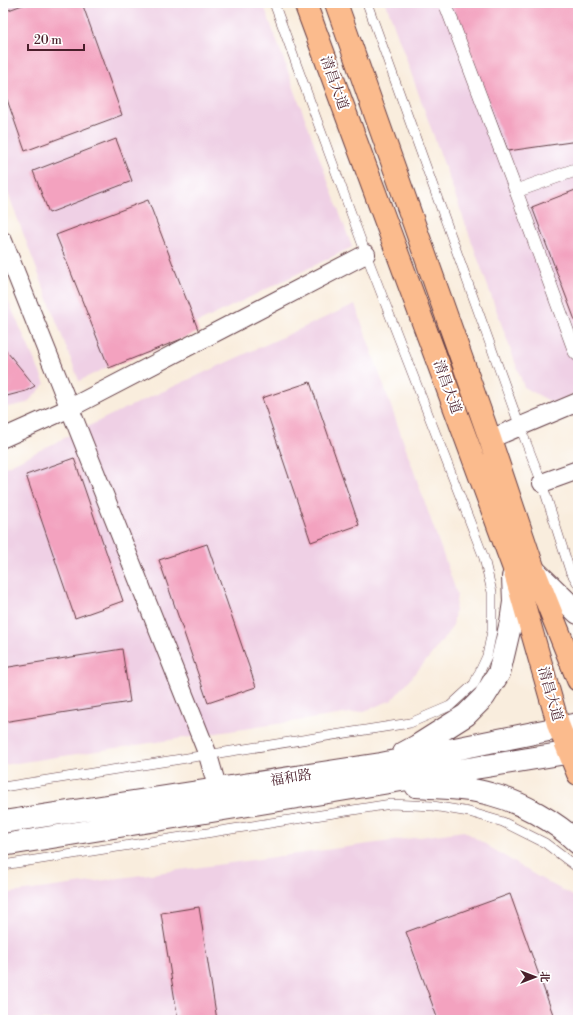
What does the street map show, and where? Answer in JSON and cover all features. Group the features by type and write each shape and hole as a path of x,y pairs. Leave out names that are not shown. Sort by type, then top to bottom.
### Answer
{"main road":[{"name":"清昌大道","path":"305,3 513,566 568,725 578,774"},
{"name":"清昌大道","path":"336,3 490,439 534,570 578,680"}],"street":[{"path":"445,3 575,352 578,355"},
{"path":"516,191 578,170"},
{"path":"3,241 208,755 218,790"},
{"path":"3,438 70,408 366,254"},
{"path":"490,439 578,402"},
{"path":"542,483 578,470"},
{"path":"381,764 417,746 466,715 484,697 499,672 511,622 514,602 513,566"},
{"path":"534,570 578,613"},
{"name":"福和路","path":"3,822 381,764 568,725"},
{"name":"福和路","path":"3,845 574,752"},
{"path":"373,784 455,788 489,793 513,802 547,819 567,832 578,843"}],"lane":[{"path":"3,787 410,723 450,706 474,684 487,656 492,631 492,592 484,558 366,254 274,3"},
{"path":"367,3 520,427 542,483 570,571 578,584"},
{"path":"3,865 391,804 440,807 469,812 503,822 545,843 578,868"}],"shaded area":[{"path":"3,3 263,3 352,247 79,381 3,180"},
{"path":"386,3 578,3 578,392 553,403 524,387"},
{"path":"3,289 45,384 27,403 3,408"},
{"path":"355,304 457,594 453,626 431,655 392,700 364,711 3,765 3,467 8,466 111,415"},
{"path":"464,831 538,877 577,898 578,1020 3,1020 3,894"}],"building":[{"path":"28,3 82,3 122,115 25,151 3,88 3,12"},
{"path":"451,3 578,3 578,141 508,151"},
{"path":"116,139 132,181 49,213 33,171"},
{"path":"578,189 578,328 532,207"},
{"path":"148,200 199,332 109,368 56,235"},
{"path":"3,347 35,386 26,391 3,397"},
{"path":"310,382 359,525 311,542 262,398"},
{"path":"74,458 123,601 75,618 26,475"},
{"path":"207,544 256,687 208,703 159,560"},
{"path":"122,649 130,702 3,722 3,668"},
{"path":"510,894 555,1020 438,1020 406,932"},
{"path":"199,907 217,1020 178,1020 161,913"}]}
